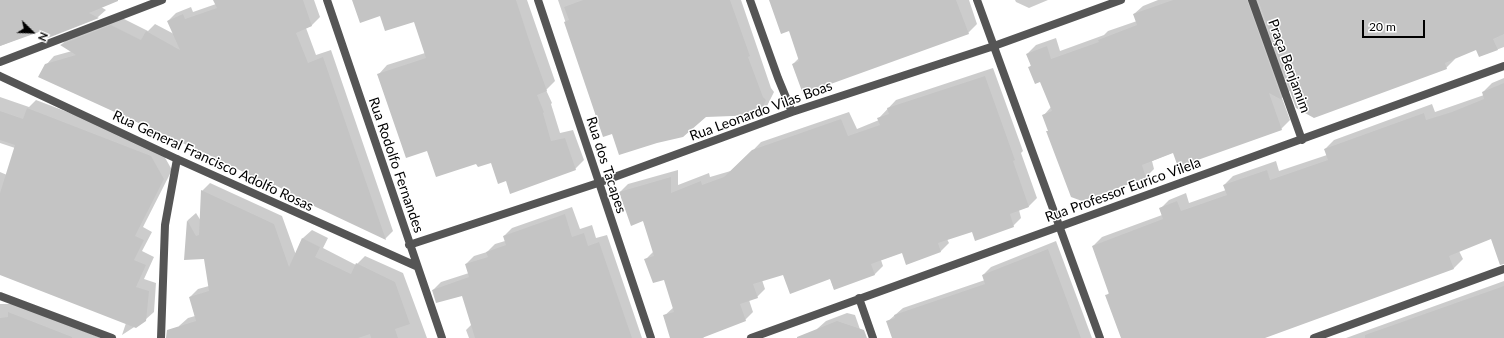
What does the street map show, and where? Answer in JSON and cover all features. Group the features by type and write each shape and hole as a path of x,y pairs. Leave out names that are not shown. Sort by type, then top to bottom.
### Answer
{"street":[{"path":"0,62 162,0"},
{"name":"Rua Rodolfo Fernandes","path":"326,0 416,266 442,338"},
{"name":"Rua dos Tacapes","path":"538,0 598,184 651,338"},
{"path":"750,0 792,112"},
{"path":"977,0 1100,338"},
{"name":"Rua Leonardo Vilas Boas","path":"409,245 598,184 792,112 994,46 1121,0"},
{"name":"Praça Benjamim","path":"1252,0 1302,140"},
{"name":"Rua Professor Eurico Vilela","path":"751,338 859,298 1060,228 1504,66"},
{"name":"Rua General Francisco Adolfo Rosas","path":"0,76 177,159 337,232 416,266"},
{"path":"161,338 165,225 177,159"},
{"path":"1314,338 1504,269"},
{"path":"0,296 112,338"},
{"path":"859,298 873,338"}],"building":[{"path":"0,0 118,1 89,13 99,18 48,38 39,32 0,46"},
{"path":"213,0 303,0 312,26 296,33 308,63 323,57 386,240 316,207 275,185 274,187 211,156 38,77 45,64 76,55 60,45 111,25 141,40 146,31 180,50 167,21 183,14 185,19 217,8"},
{"path":"352,0 516,0 547,91 537,95 544,112 543,113 551,141 565,138 576,170 510,194 506,181 498,184 491,163 478,167 476,164 436,177 427,151 406,158 377,74 426,58 414,22 385,31 380,16 360,23"},
{"path":"583,0 730,0 750,56 748,57 763,97 766,100 759,115 706,117 683,137 657,143 619,155 612,134 603,137 564,22 569,20 564,7"},
{"path":"769,0 956,0 969,34 803,94 792,64 799,61 789,31 781,34"},
{"path":"1173,0 1247,0 1282,100 1269,93 1282,130 1178,167 1173,153 1142,165 1146,178 1082,201 1071,197 1046,131 1048,131 1042,115 1052,111 1040,82 1035,84 1028,67 1031,66 1026,54 1047,46 1051,59 1099,42 1098,40 1137,25 1133,14"},
{"path":"1258,0 1504,0 1504,34 1493,39 1498,50 1479,57 1476,50 1445,63 1447,69 1314,118 1296,108"},
{"path":"985,76 1015,160 1013,161 1029,207 1010,214 1014,227 975,241 972,232 938,243 941,252 906,265 902,253 871,264 875,275 834,290 830,279 790,294 783,275 753,284 758,298 740,304 746,321 702,338 670,338 663,315 674,312 664,280 653,283 644,259 654,256 643,221 631,226 619,192 671,177 671,193 701,181 702,185 724,177 752,150 841,119 848,136 880,125 877,118 889,114 887,108"},
{"path":"1504,83 1504,264 1500,265 1491,239 1449,256 1454,269 1265,338 1121,338 1105,295 1109,294 1092,246 1163,219 1159,208 1177,201 1181,211 1227,195 1223,185 1267,170 1270,180 1328,160 1324,149 1424,113 1426,120 1452,112 1484,99 1482,92"},
{"path":"27,108 151,156 164,179 135,236 144,240 134,260 146,265 136,287 149,291 146,321 136,328 0,275 0,193 15,145 0,140 0,111 23,119"},
{"path":"201,190 274,224 289,267 302,238 320,247 315,257 351,274 356,263 395,282 410,324 395,329 398,338 371,338 370,334 358,338 166,338 167,330 196,321 189,297 209,291 204,259 184,260 187,220 196,236 199,235"},
{"path":"565,214 572,237 584,233 588,246 599,242 632,338 475,338 462,296 436,303 432,290 469,277 465,264 488,257 486,252 506,245 503,236"},
{"path":"1048,249 1081,338 892,338 886,321 895,318 894,315 985,284 982,275"},
{"path":"1504,286 1504,338 1365,338 1365,335"},
{"path":"8,312 72,338 0,338 0,318 8,317"},
{"path":"837,321 864,330 867,338 797,338 797,337"}]}
